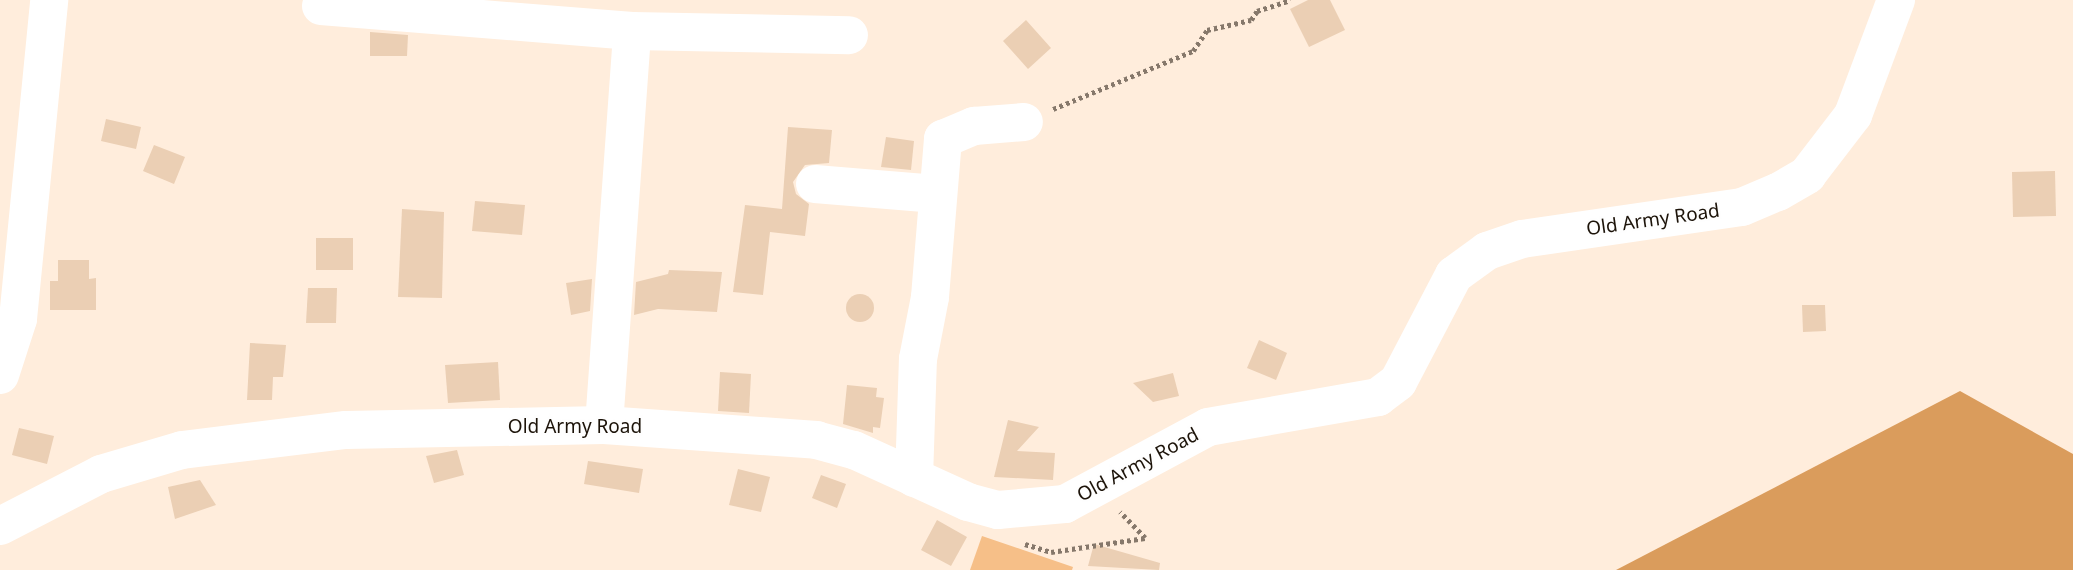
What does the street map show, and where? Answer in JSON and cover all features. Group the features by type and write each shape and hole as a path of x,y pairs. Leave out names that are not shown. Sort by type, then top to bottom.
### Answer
{"street":[{"path":"0,375 18,320 49,0"},
{"name":"Old Army Road","path":"0,526 101,474 182,450 346,430 604,425 816,440 854,450 968,502 998,510 1034,510 1101,487 1208,427 1378,397 1398,382 1454,275 1487,251 1522,239 1742,207 1807,174 1853,115 1896,0"},
{"path":"321,6 632,31 849,35"},
{"path":"604,425 632,31"},
{"path":"914,478 918,359 930,297 943,139 974,127 1024,122"},
{"path":"815,184 937,194"}],"path":[{"path":"1024,122 1193,51 1207,30 1251,20 1257,11 1290,0"}],"shaded area":[{"path":"1960,391 2073,454 2073,570 1616,570"},
{"path":"982,536 1073,567 1072,570 970,570"}],"building":[{"path":"1308,0 1330,0 1345,30 1309,47 1290,9"},
{"path":"1026,20 1051,48 1028,69 1003,41"},
{"path":"370,32 408,35 407,56 370,56"},
{"path":"106,119 141,127 136,149 101,141"},
{"path":"788,127 832,130 829,163 805,165 793,182 796,194 809,204 805,236 770,232 763,295 733,292 745,205 782,209"},
{"path":"886,137 914,141 911,170 881,167"},
{"path":"154,145 185,157 174,184 143,171"},
{"path":"2055,171 2056,216 2013,217 2012,172"},
{"path":"475,201 525,205 522,235 472,231"},
{"path":"402,209 444,212 442,298 398,297"},
{"path":"316,238 353,238 353,270 316,270"},
{"path":"58,260 89,260 89,279 96,278 96,310 50,310 50,281 58,281"},
{"path":"669,270 722,272 717,312 658,309 634,315 636,282 668,274"},
{"path":"592,279 590,311 571,315 566,283"},
{"path":"308,288 337,288 336,323 306,323"},
{"path":"860,294 870,298 874,308 870,318 860,322 850,318 846,308 850,298"},
{"path":"1802,305 1825,305 1826,331 1803,332"},
{"path":"1259,340 1287,353 1276,380 1247,368"},
{"path":"250,343 286,345 283,377 273,377 272,400 247,400"},
{"path":"498,362 500,400 448,403 445,365"},
{"path":"720,372 751,374 749,413 718,411"},
{"path":"1173,373 1179,396 1153,402 1133,383"},
{"path":"847,385 877,388 876,397 884,398 880,428 873,427 873,433 843,424"},
{"path":"1008,420 1039,427 1017,451 1055,453 1053,480 994,477"},
{"path":"19,428 54,436 47,464 12,455"},
{"path":"457,450 464,475 434,483 426,456"},
{"path":"588,461 643,469 639,493 584,484"},
{"path":"738,469 770,477 761,512 729,505"},
{"path":"821,475 846,484 837,508 812,498"},
{"path":"200,480 216,505 175,519 168,487"},
{"path":"937,520 967,537 951,566 921,550"},
{"path":"1094,544 1160,563 1159,570 1088,566"}]}
